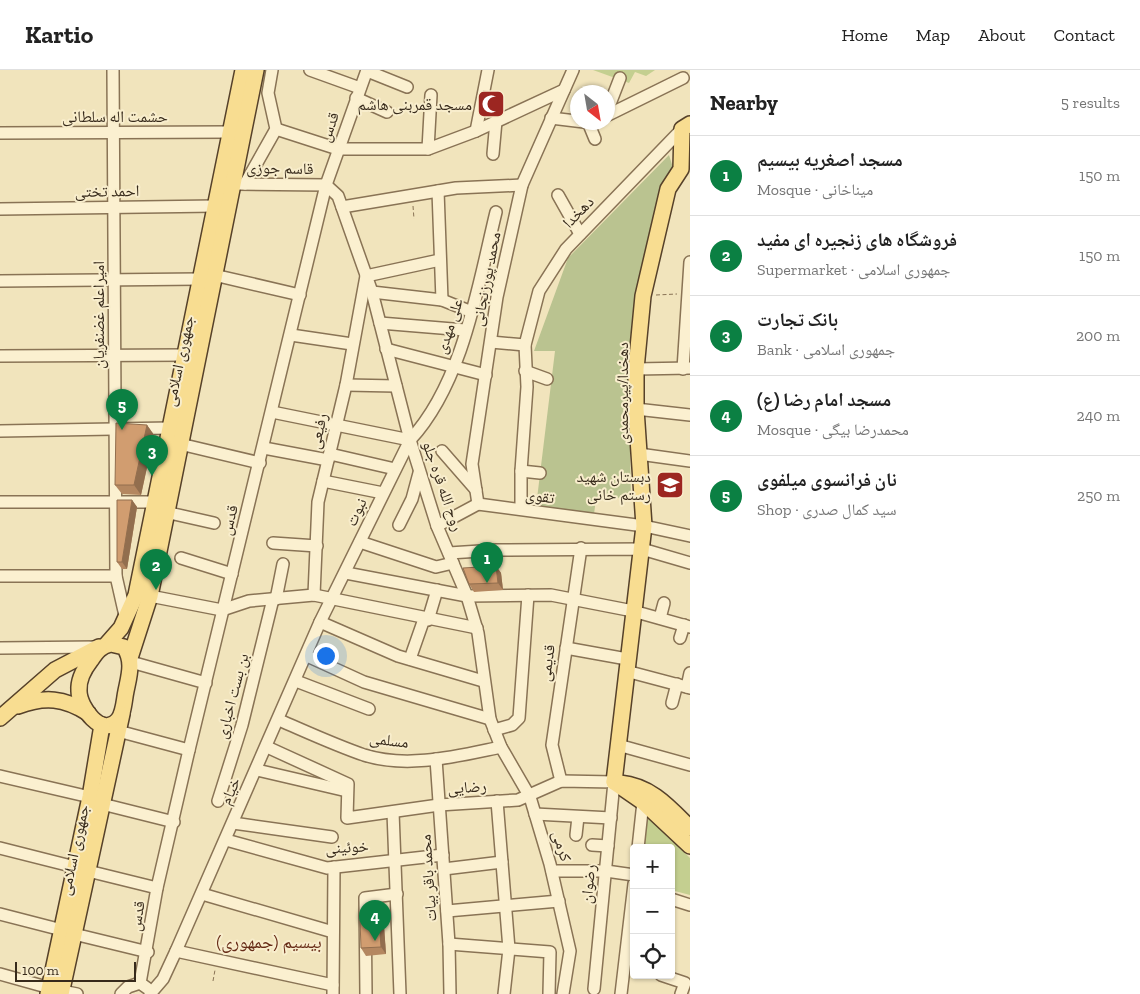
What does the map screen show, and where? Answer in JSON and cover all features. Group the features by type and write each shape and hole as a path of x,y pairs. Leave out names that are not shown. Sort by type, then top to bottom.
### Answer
{"main road":[{"name":"جمهوری اسلامی","path":"88,713 78,692 80,679 83,671 102,646 121,628 126,620 136,595 160,507 180,444 207,277 215,206 243,70"},
{"name":"جمهوری اسلامی","path":"60,992 68,932 96,800 118,731 130,660 150,596 170,428 185,355 207,277 239,184 256,70"},
{"name":"دهخدا/پیرمحمدی","path":"614,782 644,526 636,409 636,368 643,296 668,189 686,170 686,127"},
{"path":"5,714 55,670 102,646 119,644 124,647 130,660"},
{"path":"5,714 34,700 53,699 66,701 88,713 102,725 112,725 122,714"},
{"name":"جمهوری اسلامی","path":"96,800 102,725"},
{"path":"614,782 643,802 690,846"},
{"path":"614,782 633,784 650,791 690,828"}],"street":[{"name":"امیراعلم غضنفریان","path":"113,70 116,576 126,620"},
{"path":"239,184 276,129 268,93 272,70"},
{"path":"310,70 358,93 387,112"},
{"path":"367,70 407,87"},
{"name":"قدس","path":"140,983 148,952 157,888 174,822 189,750 222,610 264,448 326,185 367,70"},
{"path":"476,131 488,70"},
{"name":"محمد پورزنجانی","path":"478,504 472,464 497,297 522,185 573,70"},
{"path":"615,91 620,78"},
{"path":"615,112 683,78"},
{"path":"276,129 338,149 428,149 476,131 564,90"},
{"path":"428,149 431,95"},
{"path":"551,118 570,120"},
{"path":"493,154 496,121"},
{"name":"دهخدا","path":"521,509 521,471 527,386 524,370 525,345 540,291 566,249 686,127"},
{"path":"591,130 596,139"},
{"name":"حشمت اله سلطانی","path":"0,133 230,132"},
{"name":"قاسم جوزی","path":"239,184 326,185"},
{"name":"روح الله قره جلو","path":"326,185 338,196 372,292 419,470 437,526 467,596 477,628 483,681 492,724 501,747 530,797"},
{"path":"342,207 438,191 522,185"},
{"path":"438,191 442,300"},
{"path":"558,195 580,234"},
{"name":"احمد تختی","path":"0,209 215,206"},
{"name":"علی مهدی","path":"410,440 419,430 435,404 453,366 472,312 496,212"},
{"path":"366,276 440,260"},
{"path":"636,368 687,368 687,294 690,262"},
{"name":"رفیعی","path":"314,595 318,502 346,385 366,276"},
{"path":"0,281 207,277 300,295"},
{"path":"372,292 442,300 472,312"},
{"path":"380,323 465,330"},
{"path":"291,335 352,344"},
{"path":"491,342 525,345"},
{"path":"386,349 486,375"},
{"path":"0,356 185,355"},
{"path":"524,370 547,379"},
{"path":"346,385 396,386"},
{"path":"636,409 690,415"},
{"path":"272,412 336,427 410,440"},
{"path":"0,431 170,428"},
{"name":"نبوت","path":"333,598 410,440"},
{"path":"180,444 260,463"},
{"path":"264,448 395,469"},
{"path":"442,451 476,490"},
{"path":"639,454 690,461"},
{"path":"398,525 414,493 419,470"},
{"path":"521,471 540,473"},
{"path":"323,481 383,493"},
{"path":"0,502 115,502 160,507 214,523"},
{"path":"437,526 478,504"},
{"name":"تقوی","path":"478,504 644,526 690,536"},
{"path":"360,542 436,567 451,558 581,548 642,549 690,563"},
{"path":"273,543 316,546"},
{"name":"قدیمی","path":"560,781 552,745 581,548"},
{"path":"181,558 232,574"},
{"name":"بن بست اخباری","path":"218,801 242,725 283,564"},
{"path":"346,573 467,596 551,595 573,599 633,611 687,626 680,638"},
{"path":"0,576 116,576"},
{"path":"410,659 436,590"},
{"path":"150,596 222,610 249,601 314,595 477,628"},
{"path":"306,656 364,682 492,724 512,725 519,718 528,595"},
{"name":"خیام","path":"150,994 163,978 176,951 279,720 320,622 333,598"},
{"path":"660,618 664,603"},
{"path":"320,622 410,659 483,681"},
{"path":"0,648 102,646"},
{"path":"566,648 627,665 685,686"},
{"path":"130,660 206,683"},
{"path":"672,703 685,686 690,673"},
{"path":"296,681 369,709"},
{"name":"مسلمی","path":"279,720 366,755 401,760 436,759 501,747"},
{"path":"118,731 189,750"},
{"path":"618,745 690,765"},
{"path":"257,770 347,791 348,784 267,747"},
{"name":"محمد باقر بیات","path":"436,759 449,944 450,994"},
{"path":"0,776 174,822"},
{"name":"رضایی","path":"347,791 347,818 439,805 497,802 530,797 560,781 614,782"},
{"name":"رضوان","path":"594,989 614,782"},
{"name":"کرمی","path":"530,797 552,871 570,951 563,994"},
{"path":"497,802 509,949 504,994"},
{"path":"638,844 643,802"},
{"path":"393,812 400,994"},
{"path":"535,814 611,818"},
{"path":"576,835 578,816"},
{"path":"233,822 332,837"},
{"name":"خوئینی","path":"226,840 327,868 443,855"},
{"path":"592,845 608,846"},
{"path":"0,848 157,888"},
{"path":"444,869 502,862"},
{"path":"176,951 333,989 334,867"},
{"path":"552,871 606,871 630,874"},
{"path":"202,894 333,932"},
{"path":"366,994 365,898 397,894"},
{"path":"447,912 559,900"},
{"path":"675,900 690,904"},
{"path":"0,914 148,952"},
{"path":"621,994 629,964 631,934"},
{"path":"449,944 550,952 549,994"},
{"path":"0,974 60,992"},
{"path":"668,979 683,988"},
{"path":"121,994 128,987 140,983 150,994"}],"path":[{"path":"412,196 414,219"},
{"path":"643,296 687,294"},
{"path":"213,981 217,960"}],"green space":[{"path":"593,70 655,70 646,76 635,72 629,83"},
{"path":"669,155 674,171 659,193 636,293 628,357 631,497 596,499 594,514 536,507 555,351 534,351 568,258"},
{"path":"647,816 690,858 690,895 675,891 675,844 644,844"}],"building":[{"path":"483,91 495,92 492,107 480,107"},
{"path":"116,423 147,425 134,485 115,485"},
{"path":"117,500 132,500 122,562 117,562"},
{"path":"496,566 498,583 469,584 463,568"},
{"path":"379,919 381,947 361,948 360,920"}],"place":[{"name":"مسجد قمربنی هاشم","path":"491,104"},
{"name":"نان فرانسوی میلفوی","path":"122,430"},
{"name":"بانک تجارت","path":"152,476"},
{"name":"دبستان شهید رستم خانی","path":"670,485"},
{"name":"مسجد اصغریه بیسیم","path":"487,583"},
{"name":"فروشگاه های زنجیره ای مفید","path":"156,590"},
{"name":"مسجد امام رضا (ع)","path":"375,941"}],"district":[{"name":"(بیسیم (جمهوری","path":"269,942"}]}
